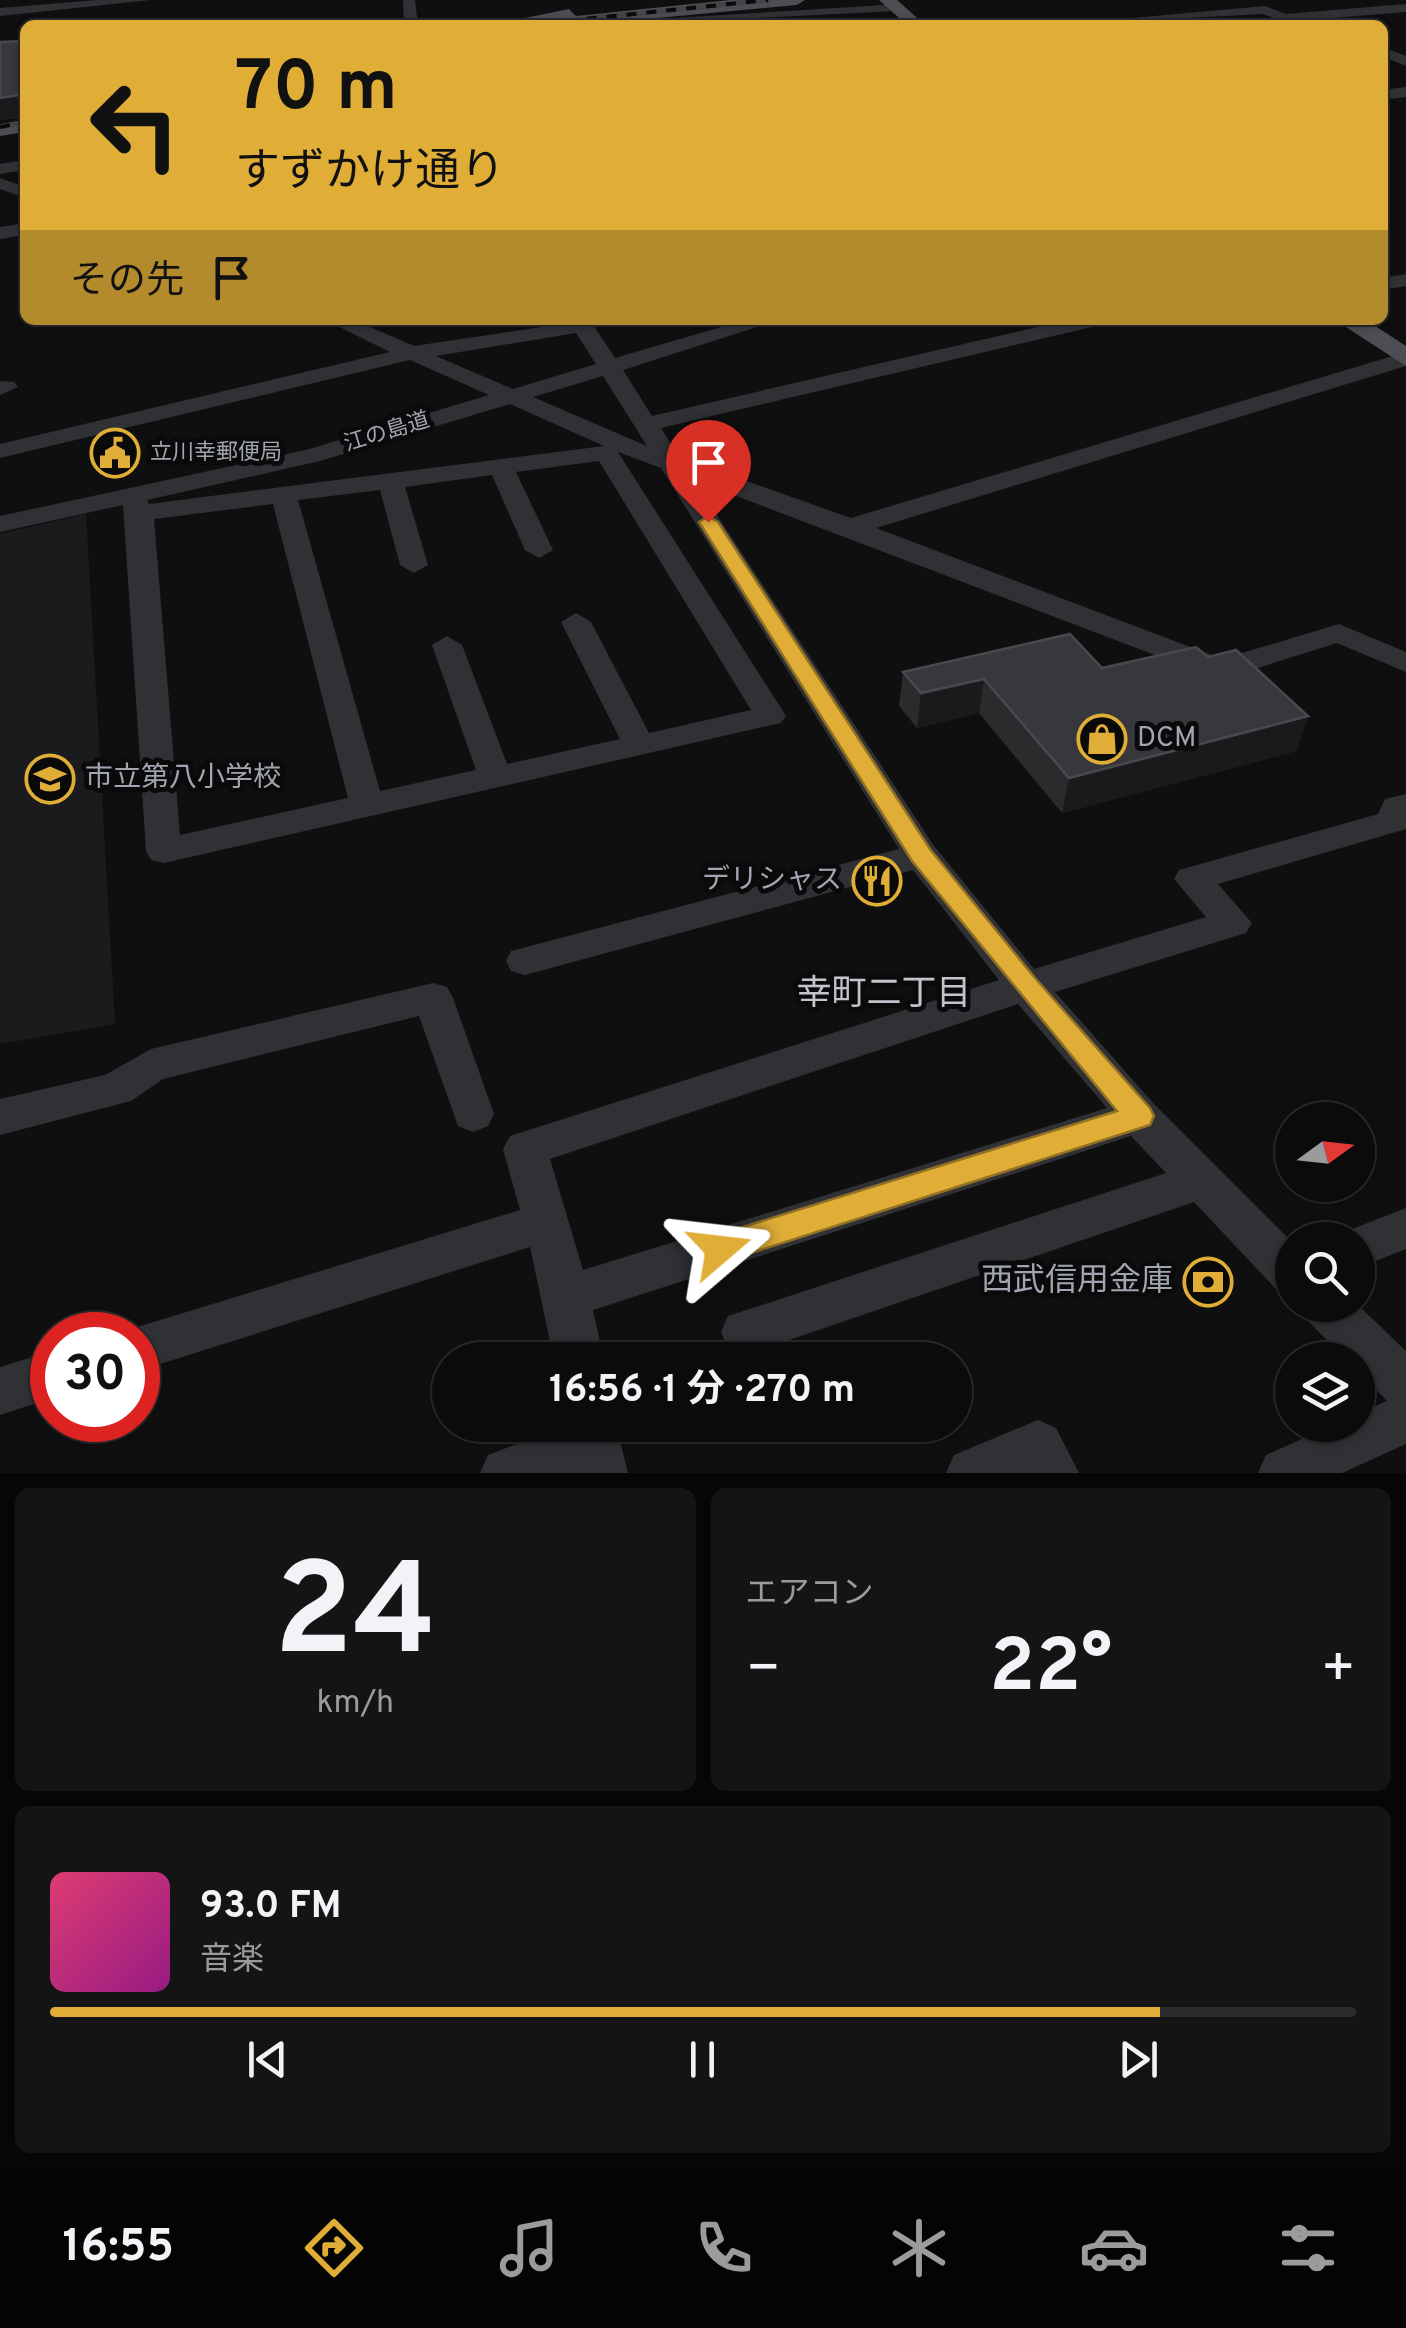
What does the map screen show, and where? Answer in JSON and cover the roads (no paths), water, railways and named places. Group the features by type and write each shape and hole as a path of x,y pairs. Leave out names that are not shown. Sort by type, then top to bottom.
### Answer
{"main road":[{"path":"542,20 714,0"},
{"path":"633,20 797,0"},
{"path":"892,4 912,20"},
{"path":"1355,325 1406,359"}],"street":[{"path":"0,12 136,4 145,0"},
{"path":"1351,0 1406,22"},
{"path":"648,20 892,4"},
{"path":"1130,20 1265,10 1284,18 1406,8"},
{"path":"349,325 672,464 850,526 1221,669 1339,633 1406,663"},
{"path":"0,451 417,352 570,325"},
{"path":"582,325 921,855 1026,986 1139,1116 1275,1256"},
{"name":"江の島道","path":"0,524 136,504 751,325"},
{"path":"648,424 1074,325"},
{"path":"850,526 1406,359"},
{"path":"606,453 770,716 164,851 136,504 283,493 606,453"},
{"path":"502,466 539,550"},
{"path":"390,480 414,565"},
{"path":"283,493 368,806"},
{"path":"576,622 638,745"},
{"path":"447,645 496,777"},
{"path":"576,1342 568,1297 525,1149 1233,923 1192,879 1402,819"},
{"path":"525,961 921,855"},
{"path":"0,1118 116,1089 151,1065 433,998 473,1114"},
{"path":"568,1297 1139,1116"},
{"path":"745,1332 1200,1181"},
{"path":"160,1341 544,1222"},
{"path":"1375,1241 1406,1228"},
{"path":"1342,1322 1406,1385"},
{"path":"0,1391 30,1382"},
{"path":"1284,1473 1406,1418"},
{"path":"506,1473 596,1446"},
{"path":"972,1473 1038,1446 1053,1473"}],"railway":[{"path":"575,20 768,0"},
{"path":"0,127 20,123"}],"place":[{"name":"立川幸郵便局","path":"115,453"},
{"name":"DCM","path":"1102,739"},
{"name":"市立第八小学校","path":"50,779"},
{"name":"デリシャス","path":"877,881"},
{"name":"西武信用金庫","path":"1208,1282"}],"district":[{"name":"幸町二丁目","path":"884,995"}]}
